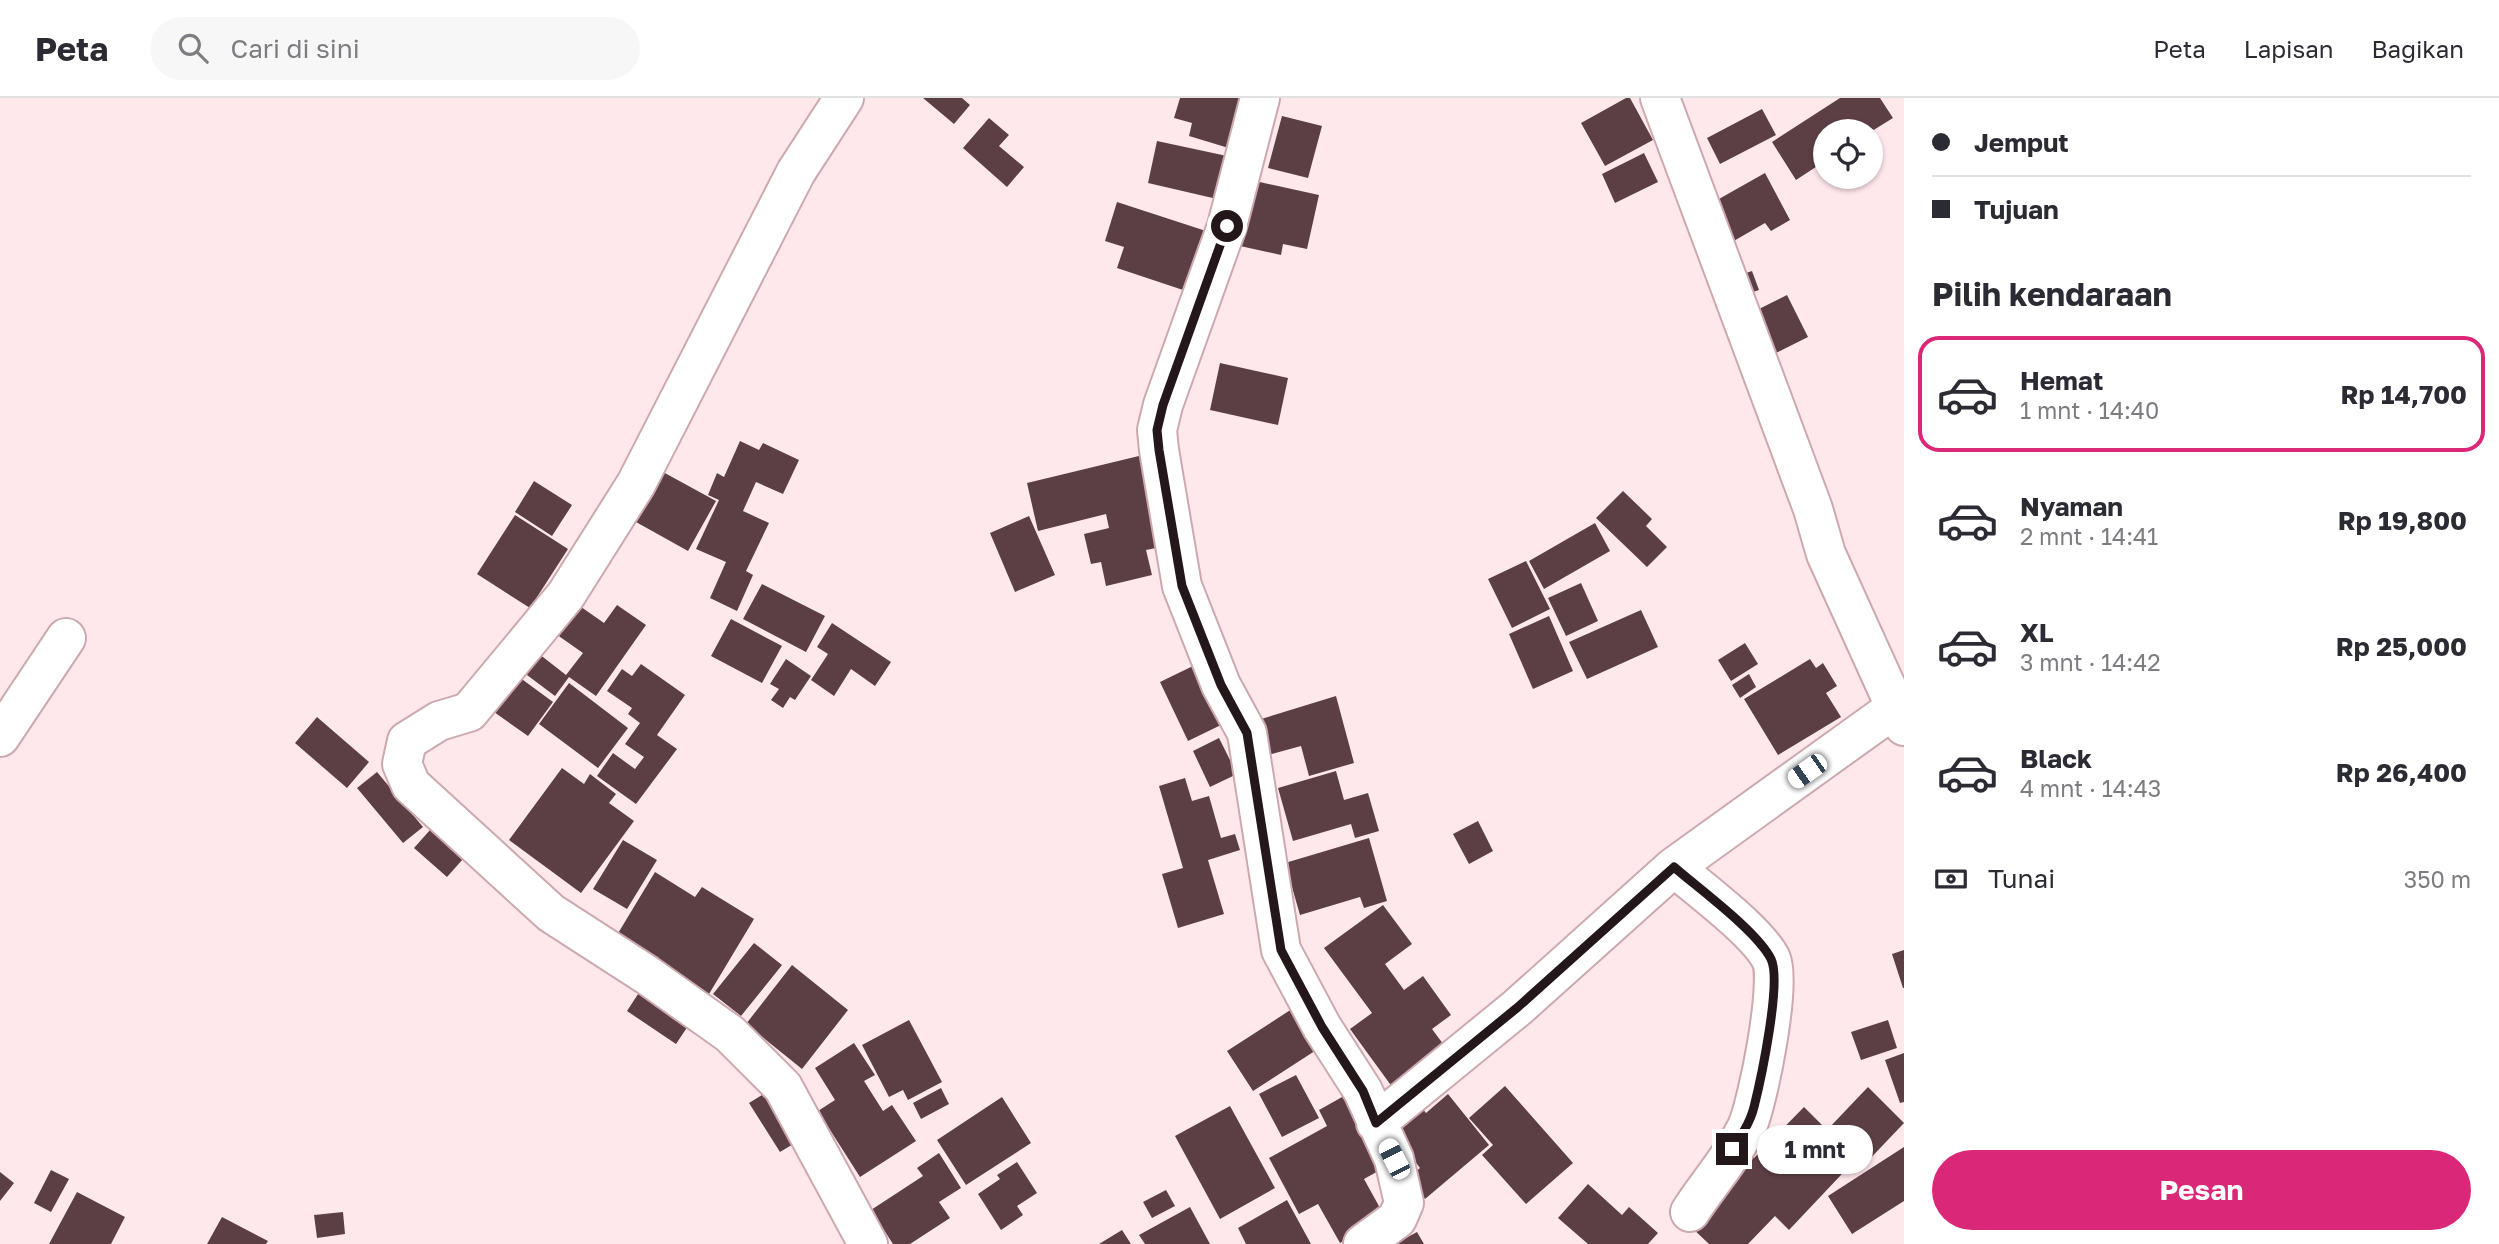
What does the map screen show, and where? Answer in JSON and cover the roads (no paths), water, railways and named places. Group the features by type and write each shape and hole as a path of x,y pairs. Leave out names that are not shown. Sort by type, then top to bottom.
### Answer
{"street":[{"path":"844,98 796,172 636,484 566,595 469,712 439,721 407,741 402,764 411,785 551,913 647,975 730,1034 783,1087 868,1244"},
{"path":"1260,98 1227,226 1163,405 1157,430 1182,586 1221,685 1247,733 1281,950 1322,1027 1363,1091 1394,1159 1404,1203 1397,1219 1363,1244"},
{"path":"1376,1123 1518,1007 1674,867 1900,717 1826,554 1660,98"},
{"path":"8,725 66,638"},
{"path":"1674,867 1753,937 1770,957 1775,970 1773,998 1754,1107 1746,1128 1690,1212"}]}
